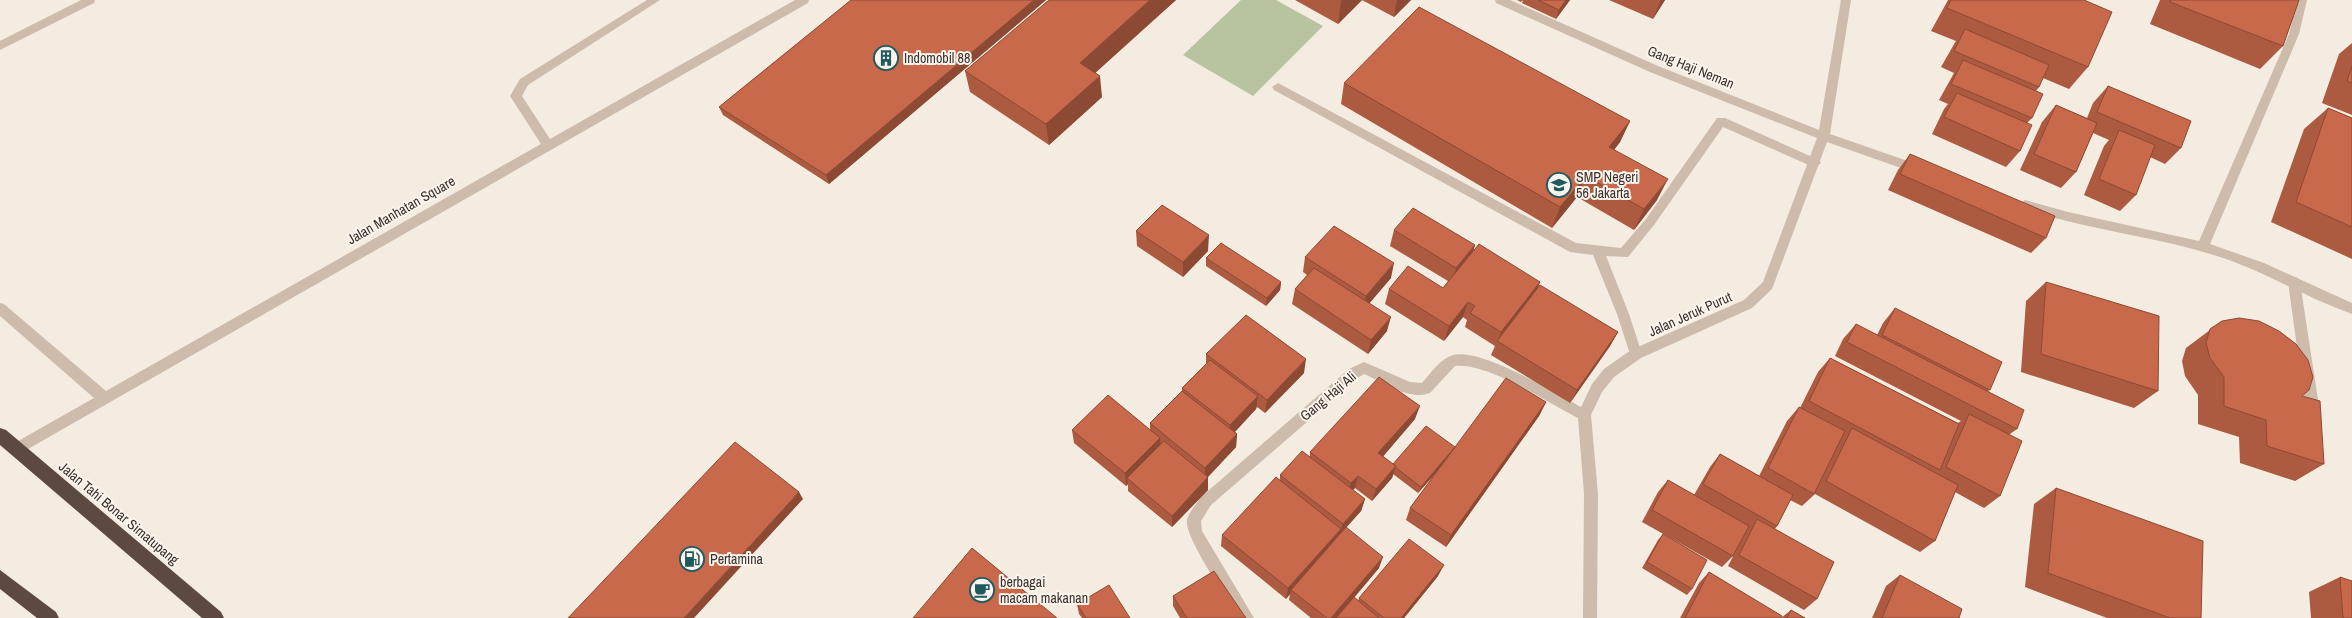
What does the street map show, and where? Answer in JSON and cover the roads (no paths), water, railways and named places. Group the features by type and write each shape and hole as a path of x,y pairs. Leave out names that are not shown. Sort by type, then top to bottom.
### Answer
{"highway":[{"name":"Jalan Tahi Bonar Simatupang","path":"0,435 215,618"},
{"path":"0,578 50,618"}],"street":[{"path":"0,46 90,0"},
{"path":"548,146 516,96 524,82 655,0"},
{"name":"Jalan Manhatan Square","path":"16,449 804,0"},
{"name":"Gang Haji Neman","path":"1500,0 1696,86 1927,172"},
{"name":"Jalan Jeruk Purut","path":"1584,415 1597,388 1610,374 1636,354 1748,304 1768,285 1824,135 1846,0"},
{"path":"2203,247 2294,34 2302,0"},
{"path":"1278,87 1574,248 1624,253 1650,222 1721,121 1815,163"},
{"path":"2009,200 2055,215 2203,247 2257,265 2352,309"},
{"path":"1597,250 1623,314 1636,354"},
{"path":"2294,282 2315,424"},
{"path":"0,308 104,398"},
{"name":"Gang Haji Ali","path":"1247,618 1195,534 1194,520 1206,500 1354,373 1364,368 1409,388 1425,389 1452,361 1462,358 1482,363 1584,415"},
{"path":"1584,415 1591,494 1590,618"}],"place":[{"name":"Indomobil 88","path":"886,58"},
{"name":"SMP Negeri 56 Jakarta","path":"1559,185"},
{"name":"Pertamina","path":"692,559"},
{"name":"berbagai macam makanan","path":"982,590"}]}
